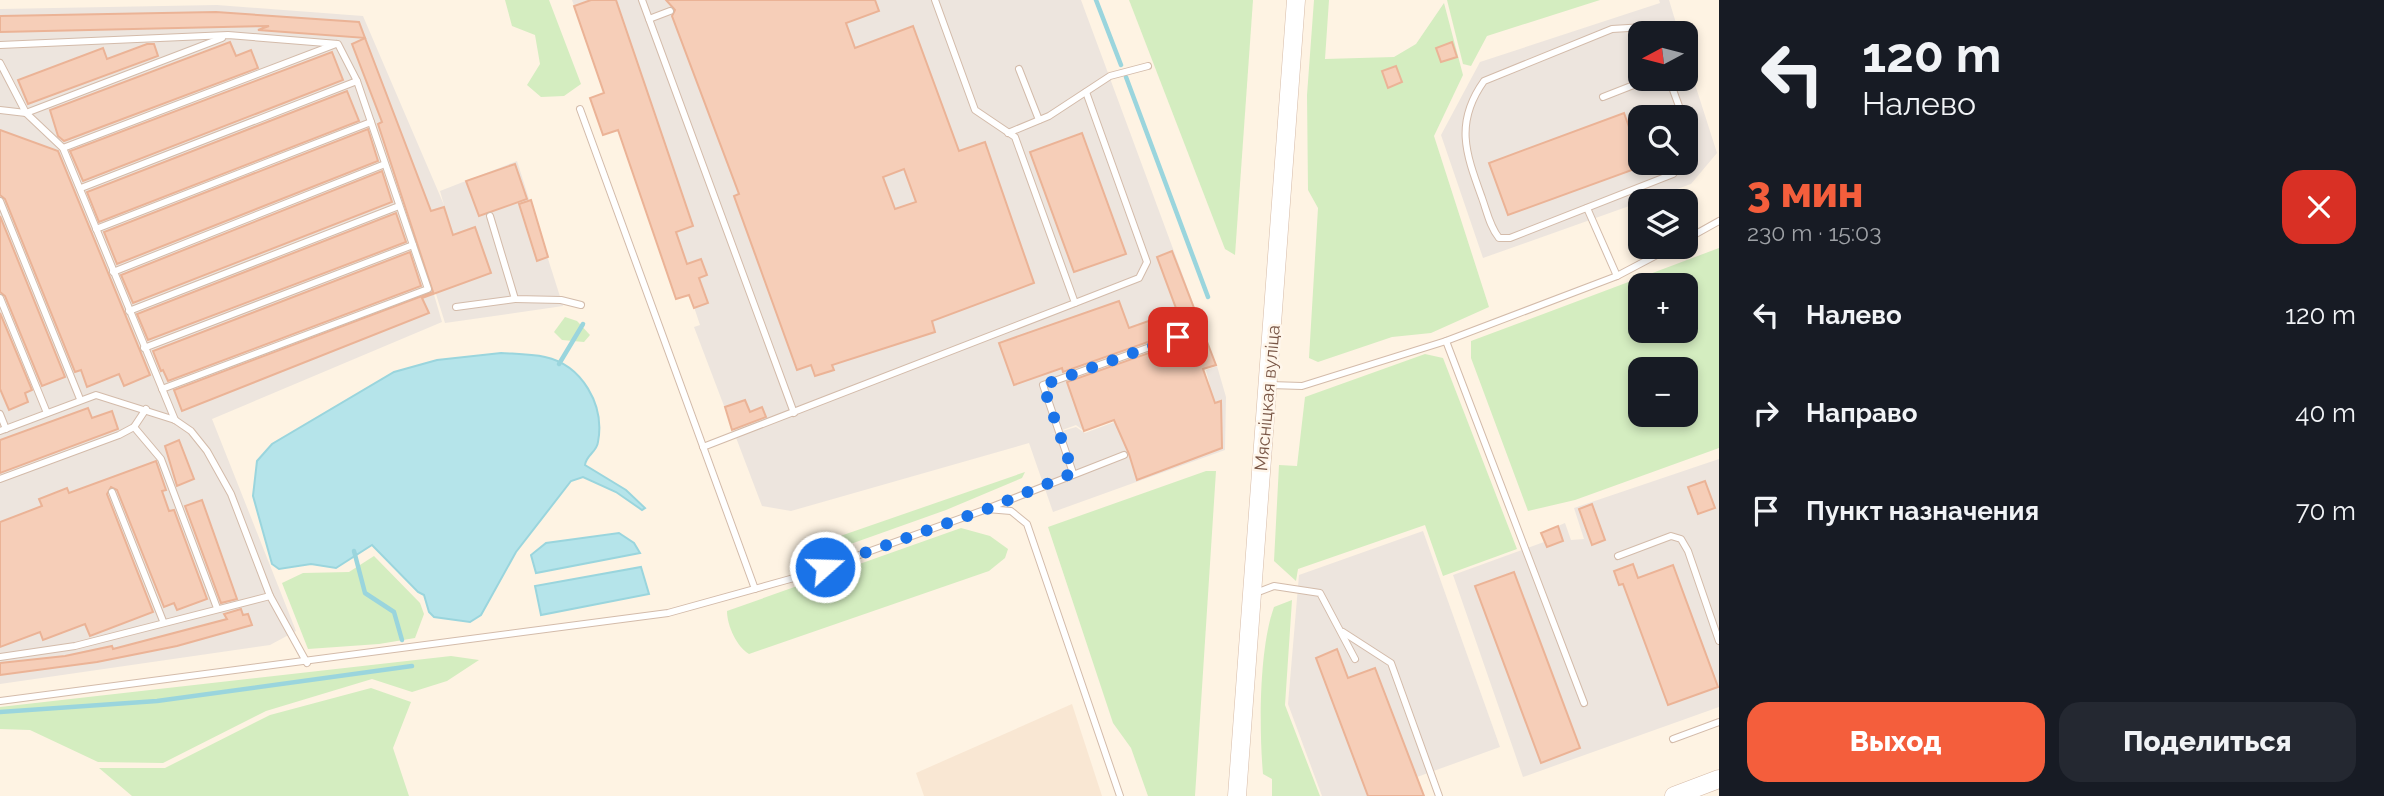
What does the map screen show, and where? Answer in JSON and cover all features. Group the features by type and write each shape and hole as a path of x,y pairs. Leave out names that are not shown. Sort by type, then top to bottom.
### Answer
{"main road":[{"name":"Мясніцкая вуліца","path":"1237,796 1296,0"},
{"path":"1674,796 1719,779"}],"lane":[{"path":"642,0 794,413"},
{"path":"935,0 975,110 1015,137 1075,303"},
{"path":"649,19 670,11"},
{"path":"1628,27 1612,29 1484,81 1475,94 1465,121 1465,151 1499,238 1510,238 1670,175"},
{"path":"0,45 228,35 338,44"},
{"path":"0,110 26,113 228,35"},
{"path":"162,389 428,289 357,81 338,44"},
{"path":"62,148 338,44"},
{"path":"0,63 26,113 62,148 81,188 128,311 175,420"},
{"path":"1008,133 1039,120 1110,76 1149,65"},
{"path":"1018,69 1039,120"},
{"path":"81,188 357,81"},
{"path":"1603,97 1628,87"},
{"path":"703,447 1139,278 1147,261 1086,92"},
{"path":"580,109 755,589"},
{"path":"96,229 371,122"},
{"path":"113,272 385,164"},
{"path":"0,201 80,400"},
{"path":"128,311 399,206"},
{"path":"1587,208 1618,276"},
{"path":"491,216 515,299"},
{"path":"1698,233 1719,221"},
{"path":"144,348 413,245"},
{"path":"1269,385 1302,387 1446,341 1618,276 1650,259"},
{"path":"0,298 47,413"},
{"path":"456,307 515,299 561,300 581,305"},
{"path":"1073,473 1043,385 1178,337"},
{"path":"1446,341 1584,703"},
{"path":"0,414 3,430 96,395 146,409 175,420 191,431 207,451 231,494 270,596 307,663"},
{"path":"0,479 134,427 146,409"},
{"path":"134,427 160,459 217,608"},
{"path":"0,701 307,663 668,613 801,576 987,509 1124,455"},
{"path":"112,492 163,621"},
{"path":"987,509 1011,511 1027,524 1120,796"},
{"path":"1618,556 1671,536 1681,539 1688,551 1719,641"},
{"path":"1252,595 1274,586 1320,593 1356,659"},
{"path":"0,656 75,646 163,621 270,596"},
{"path":"1343,632 1391,663 1439,796"},
{"path":"1673,739 1719,722"}],"shaded area":[{"path":"572,0 1081,0 1216,365 1203,369 1209,386 1084,431 1076,425 1049,435 1076,427 1085,433 1210,386 1206,370 1217,366 1226,397 1225,450 1053,512 1029,443 791,511 762,506 694,327 700,325 690,295 676,299 618,131 603,135 590,98 604,93"},
{"path":"1659,0 1669,0 1675,21 1628,21 1628,91 1697,91 1717,153 1691,184 1677,189 1628,189 1628,206 1483,258 1441,135 1480,62 1660,3"},
{"path":"217,5 363,16 444,205 440,191 517,161 563,306 445,323 412,217 435,208 411,216 442,322 212,419 296,631 270,645 0,684 0,9"},
{"path":"1719,459 1719,707 1523,777 1453,575 1544,542 1541,533 1565,523 1571,540 1584,539 1574,508"},
{"path":"1423,531 1500,747 1417,777 1424,796 1322,796 1288,704 1299,575"},
{"path":"1072,704 1102,796 924,796 916,773"}],"green space":[{"path":"505,0 549,0 581,84 564,96 541,97 527,85 540,64 535,35 512,26"},
{"path":"1129,0 1253,0 1235,255 1225,249"},
{"path":"1314,0 1329,0 1325,59 1394,57 1416,44 1444,3 1463,75 1434,136 1489,307 1431,333 1392,337 1318,362 1309,358 1318,208 1308,190 1307,95","holes":["1396,66 1402,82 1388,87 1382,71"]},
{"path":"1447,0 1600,0 1487,36 1471,66 1463,64"},
{"path":"1719,248 1719,448 1575,500 1528,511 1471,358 1471,341 1628,282 1628,343 1698,343 1698,273 1652,273 1690,259 1698,259 1698,256"},
{"path":"565,317 577,321 590,335 584,342 562,340 554,332"},
{"path":"1425,354 1443,358 1517,549 1443,576 1425,525 1298,569 1296,581 1274,561 1279,465 1297,466 1305,397"},
{"path":"1206,471 1216,471 1195,796 1148,796 1131,748 1113,723 1048,527"},
{"path":"1025,472 1022,478 946,510 800,562 795,557 797,551"},
{"path":"961,528 990,536 1008,549 1005,558 989,571 749,654 734,636 727,611"},
{"path":"374,556 420,603 424,614 415,638 379,644 308,649 282,583 303,573 349,572"},
{"path":"1292,600 1285,705 1320,796 1272,796 1272,779 1263,774 1261,712 1265,644 1274,607"},
{"path":"451,656 479,660 447,681 412,692 372,679 266,711 163,763 98,762 30,730 0,729 0,707"},
{"path":"371,688 411,702 393,748 409,796 132,796 99,768 165,768 270,715"}],"water":[{"path":"501,353 545,357 558,361 580,378 594,401 599,428 597,445 585,465 626,490 645,508 642,510 616,492 583,477 571,481 516,552 481,615 470,622 434,617 429,612 424,595 372,545 336,568 311,564 279,569 272,564 253,496 257,461 272,444 394,372 437,360"},
{"path":"619,533 634,543 640,553 536,573 531,555 546,543"},
{"path":"641,567 649,594 541,615 535,586"}],"building":[{"path":"591,0 616,0 693,226 676,232 687,264 701,259 707,275 699,278 708,303 694,308 689,295 676,299 618,130 603,135 590,98 604,93 574,6"},
{"path":"666,0 875,0 879,11 846,23 855,48 913,26 959,151 985,142 1034,283 932,321 935,332 832,365 834,370 815,376 811,365 797,370 734,196 739,194 672,16 675,10","holes":["904,169 916,202 895,209 883,177"]},
{"path":"216,12 359,22 365,38 258,30 269,26 0,32 0,16"},
{"path":"365,38 431,211 444,207 453,235 475,227 491,273 422,298 429,313 182,411 174,390 433,292 378,124 382,122 352,44"},
{"path":"230,42 236,56 251,50 258,68 64,141 58,136 50,110"},
{"path":"1452,42 1457,57 1441,62 1436,48"},
{"path":"147,44 154,44 158,56 28,104 18,80 103,48 107,59"},
{"path":"332,52 343,80 83,181 70,151"},
{"path":"1396,66 1402,82 1388,88 1382,71"},
{"path":"347,91 359,121 99,222 87,192"},
{"path":"1624,113 1628,124 1628,171 1508,215 1489,163"},
{"path":"368,129 378,161 117,264 104,232"},
{"path":"0,130 58,151 150,375 124,386 119,374 87,387 81,370 75,372 5,199 0,195"},
{"path":"1082,133 1126,254 1074,272 1030,152"},
{"path":"515,164 527,199 479,216 466,181"},
{"path":"382,171 392,202 133,303 121,275"},
{"path":"531,200 548,257 537,261 519,204"},
{"path":"396,213 406,242 148,340 137,314"},
{"path":"0,216 65,377 42,386 5,296 0,292"},
{"path":"1172,251 1216,365 1203,369 1215,403 1221,401 1222,448 1137,480 1114,420 1084,431 1067,382 1180,342 1183,339 1182,333 1176,332 1063,372 1062,368 1014,385 999,343 1119,301 1129,328 1177,311 1157,257"},
{"path":"410,252 421,286 168,381 163,370 161,371 153,351"},
{"path":"0,313 32,390 25,393 28,402 9,410 0,389"},
{"path":"745,400 750,412 762,407 766,417 732,430 725,407"},
{"path":"88,408 92,418 112,411 118,429 0,473 0,440"},
{"path":"179,440 194,479 177,486 165,446"},
{"path":"156,461 166,490 162,491 169,511 174,510 207,599 177,610 174,603 164,607 117,490 111,487 107,494 153,612 90,636 85,624 43,640 40,632 0,647 0,522 42,506 39,499 67,488 69,493"},
{"path":"1705,481 1715,508 1698,514 1688,487"},
{"path":"202,500 237,599 221,603 185,506"},
{"path":"1592,504 1605,540 1592,545 1579,509"},
{"path":"1558,526 1563,541 1547,547 1541,533"},
{"path":"1633,564 1638,578 1673,565 1718,687 1668,705 1623,584 1619,585 1614,571"},
{"path":"1514,572 1580,748 1541,763 1475,586"},
{"path":"241,609 243,615 248,614 252,625 177,646 97,662 0,675 0,663 65,656 112,646 113,649 227,619 224,614"},
{"path":"1337,649 1348,678 1375,668 1424,796 1368,796 1316,658"}],"waterway":[{"path":"1096,0 1121,65"},
{"path":"1126,77 1208,297"},
{"path":"559,364 583,324"},
{"path":"354,551 365,593 394,612 402,640"},
{"path":"0,712 157,701 412,666"}],"route":[{"path":"825,567 987,509 1073,473 1043,385 1178,337"}]}
